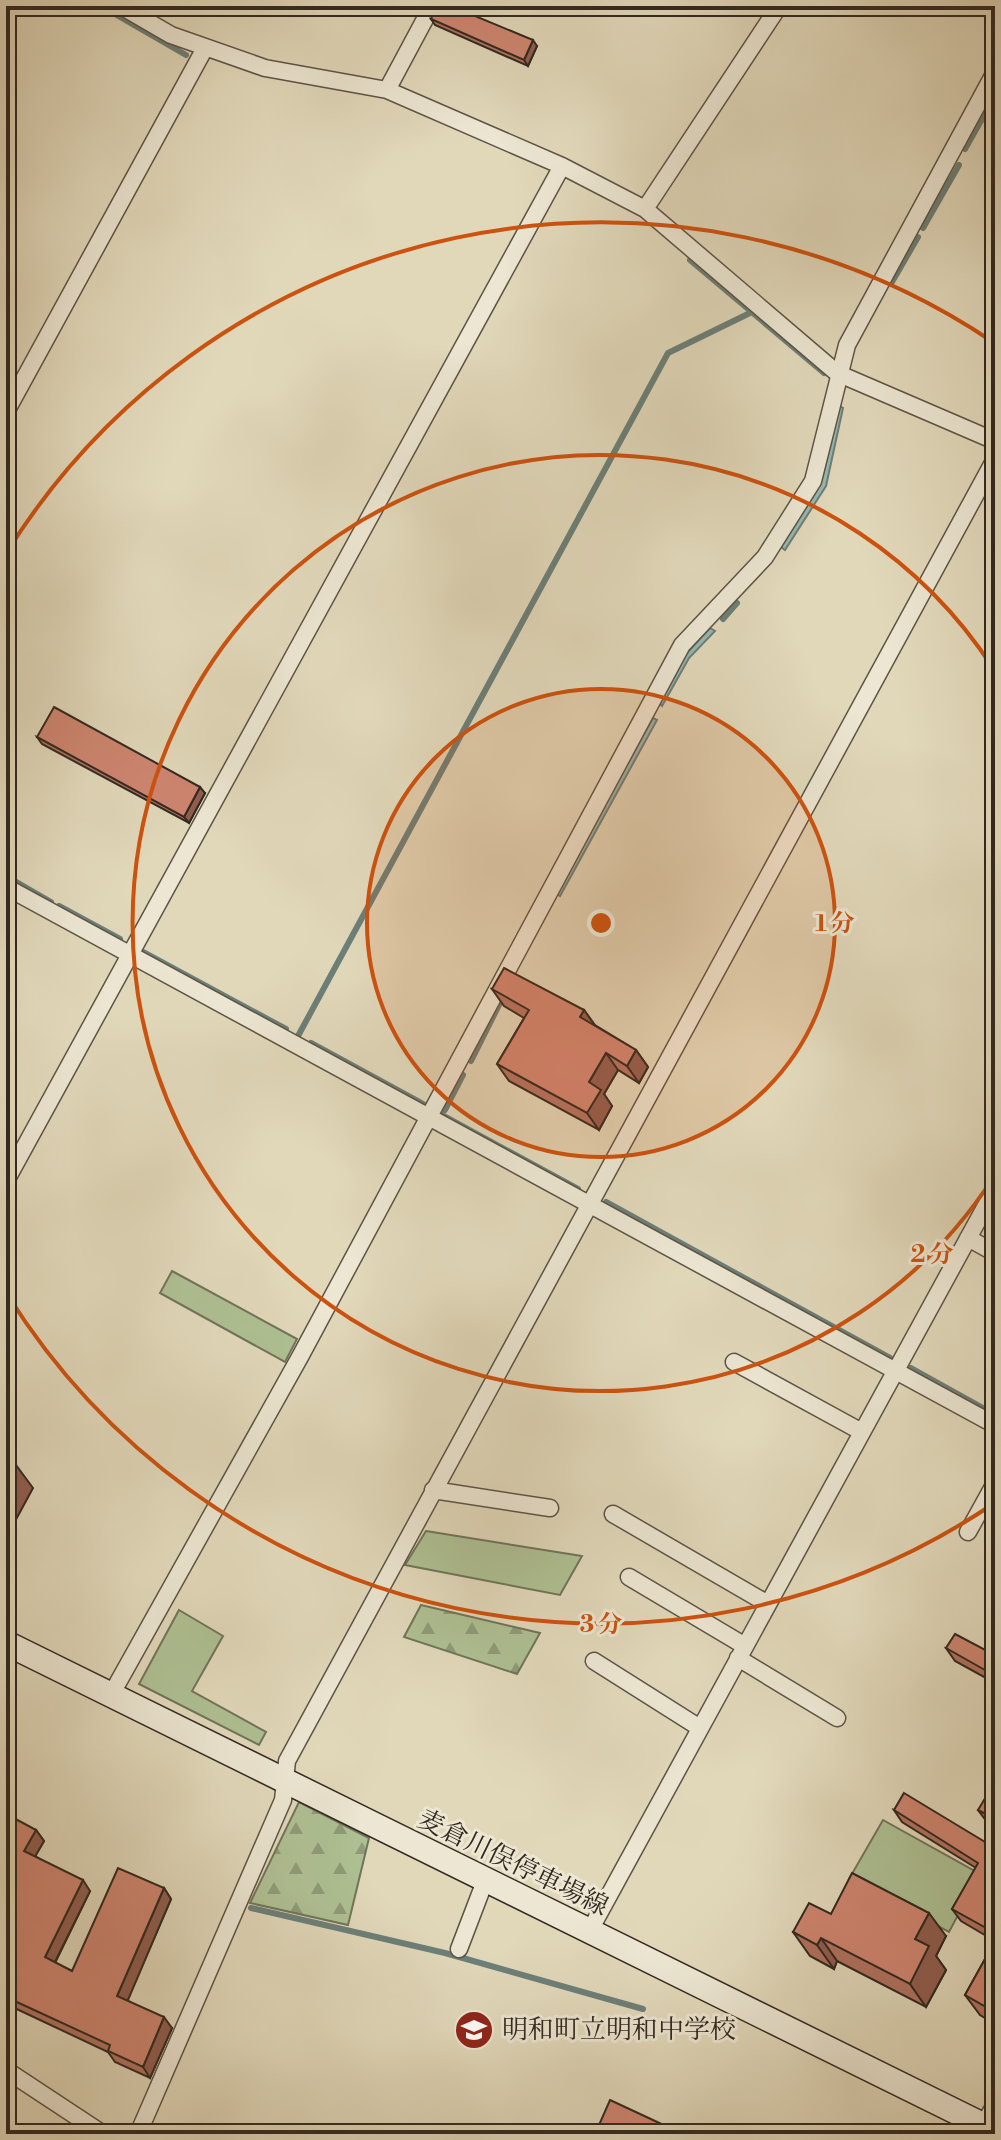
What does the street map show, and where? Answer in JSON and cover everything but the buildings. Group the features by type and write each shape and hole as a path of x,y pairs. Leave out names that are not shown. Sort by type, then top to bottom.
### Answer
{"main road":[{"name":"麦倉川俣停車場線","path":"6,1643 589,1932 991,2120"}],"street":[{"path":"121,6 171,35 265,68 387,90 562,166 645,209 837,373 995,441"},
{"path":"387,90 432,6"},
{"path":"645,209 779,6"},
{"path":"6,412 205,48"},
{"path":"111,1695 428,1119 682,645 765,557 813,481 837,373 847,345 995,72"},
{"path":"6,1181 562,166"},
{"path":"138,2134 283,1800 287,1761 995,459"},
{"path":"6,887 995,1425"},
{"path":"589,1932 995,1189"},
{"path":"968,1238 995,1253"},
{"path":"734,1362 862,1432"},
{"path":"968,1532 995,1483"},
{"path":"433,1490 550,1508"},
{"path":"613,1514 768,1604"},
{"path":"629,1577 837,1718"},
{"path":"594,1661 700,1728"},
{"path":"459,1949 485,1881"},
{"path":"6,2070 103,2134"}],"green space":[{"path":"172,1271 297,1339 285,1362 160,1293"},
{"path":"426,1531 582,1556 560,1595 405,1565"},
{"path":"421,1605 540,1633 517,1674 404,1637"},
{"path":"179,1610 223,1636 192,1691 266,1732 259,1745 139,1684"},
{"path":"299,1802 369,1838 348,1925 250,1903"},
{"path":"883,1820 980,1874 949,1932 849,1879"}],"water":[{"path":"840,406 843,408 826,486 785,550 781,547 821,483"},
{"path":"710,628 715,631 689,658 662,706 658,702 686,654"},
{"path":"653,718 657,720 560,896 555,893"}],"waterway":[{"path":"6,27 18,6"},
{"path":"101,6 186,55"},
{"path":"965,149 995,96"},
{"path":"923,228 959,165"},
{"path":"892,282 918,237"},
{"path":"690,260 824,373"},
{"path":"298,1036 668,353 752,312"},
{"path":"723,619 737,603"},
{"path":"6,876 51,902"},
{"path":"59,906 120,939"},
{"path":"143,952 286,1029"},
{"path":"471,1061 504,995"},
{"path":"311,1043 423,1104"},
{"path":"445,1110 463,1075"},
{"path":"440,1114 578,1189"},
{"path":"606,1202 890,1358"},
{"path":"911,1368 983,1408"},
{"path":"251,1908 445,1953 643,2009"}],"place":[{"name":"明和町立明和中学校","path":"474,2030"}]}
